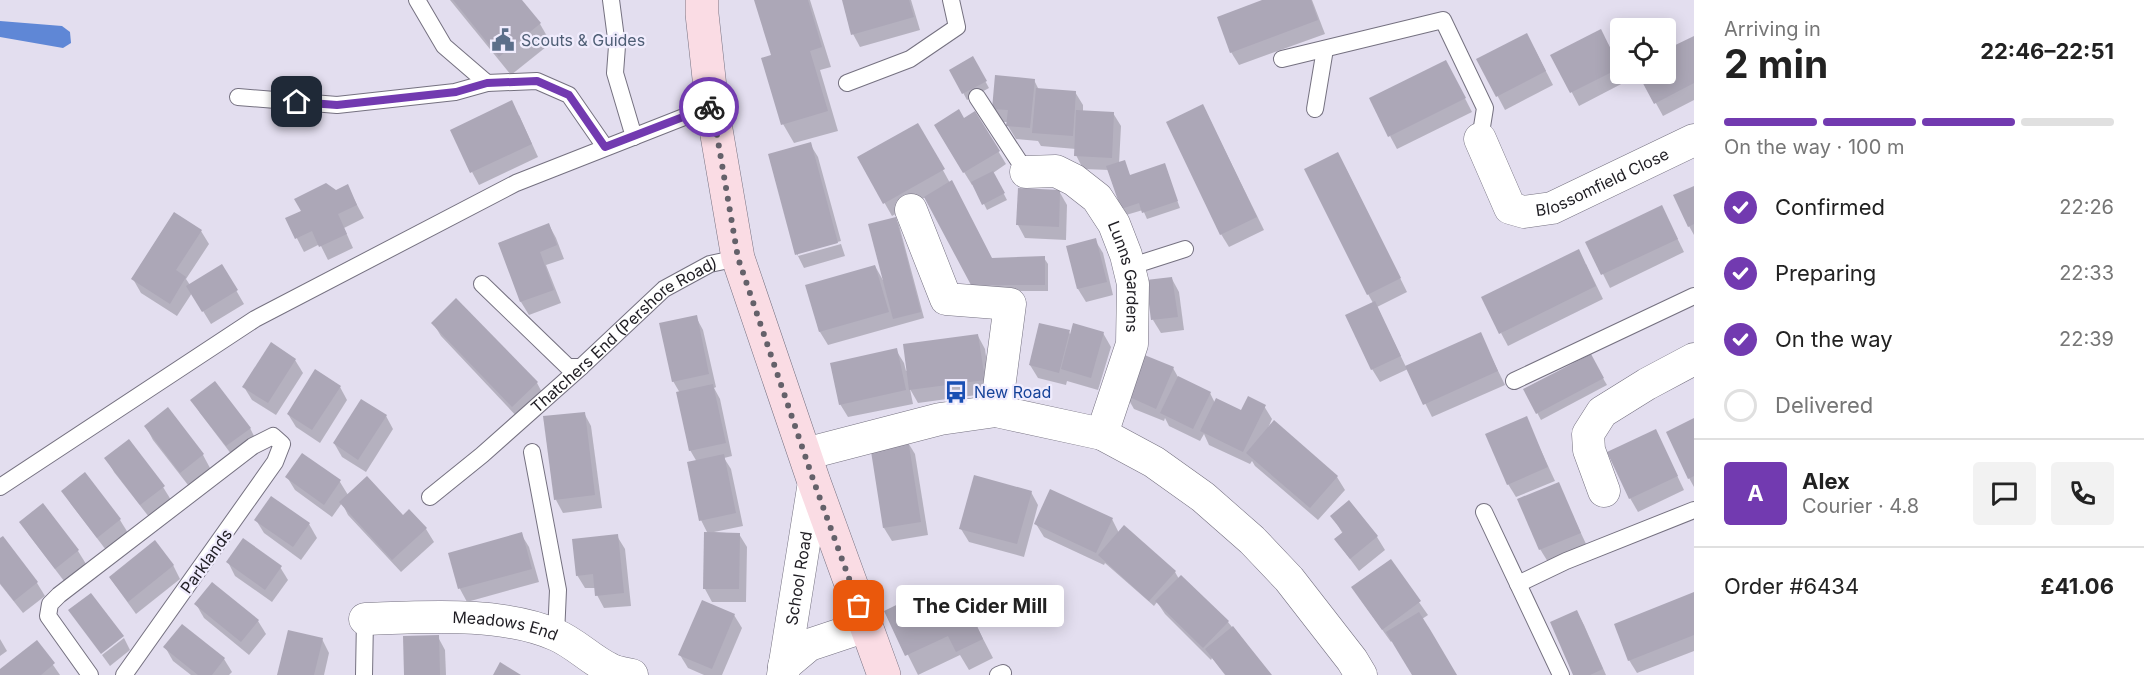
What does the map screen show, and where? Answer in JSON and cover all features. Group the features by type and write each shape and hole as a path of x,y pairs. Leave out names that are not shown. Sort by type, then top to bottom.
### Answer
{"main road":[{"path":"702,0 712,106 738,258 809,468 884,675"}],"street":[{"name":"Blossomfield Close","path":"1480,139 1510,207 1524,212 1552,208 1694,140"},
{"name":"Lunns Gardens","path":"1026,172 1056,171 1074,180 1097,198 1114,224 1126,255 1132,284 1132,345 1102,434"},
{"path":"911,210 946,299 1010,304 996,411"},
{"path":"1604,490 1589,450 1588,434 1602,412 1694,359"},
{"path":"809,468 940,418 996,411 1102,434 1154,462 1203,497 1252,540 1289,579 1361,675"},
{"name":"School Road","path":"784,670 809,468"},
{"name":"Meadows End","path":"365,619 444,616 532,627 556,635 597,669 632,675"},
{"path":"784,670 809,645 866,626"}],"lane":[{"path":"417,0 444,46 487,83"},
{"path":"611,0 617,46 615,73 634,137"},
{"path":"847,83 910,59 957,27 951,0"},
{"path":"1282,59 1443,20 1485,108 1480,139"},
{"path":"1315,109 1325,49"},
{"path":"238,97 337,105 456,92 487,83 537,81 569,95 605,147"},
{"path":"977,97 1026,172"},
{"path":"0,487 255,319 516,183 712,106"},
{"path":"1129,267 1185,249"},
{"name":"Thatchers End (Pershore Road)","path":"430,497 482,455 664,290 710,264 738,258"},
{"path":"482,284 568,367 581,367"},
{"path":"1514,381 1694,296"},
{"name":"Parklands","path":"90,675 48,616 50,604 253,446 273,436 282,444 275,462 124,675"},
{"path":"532,452 558,590 556,635"},
{"path":"1518,584 1566,561 1694,510"},
{"path":"1484,512 1562,675"},
{"path":"364,675 365,619"}],"water":[{"path":"0,21 62,26 70,32 71,43 63,48 0,37"}],"building":[{"name":"Scouts & Guides","path":"453,0 522,0 541,23 499,57"},
{"path":"754,0 808,0 822,47 810,51 828,111 781,125 761,58 771,55"},
{"path":"842,0 909,0 914,17 851,35"},
{"path":"1262,0 1311,0 1318,20 1230,53 1217,17"},
{"path":"1601,29 1610,47 1610,73 1570,93 1550,55"},
{"path":"1527,33 1546,71 1496,97 1476,59"},
{"path":"1694,36 1694,83 1654,104 1643,84 1676,84 1676,45"},
{"path":"973,56 987,81 962,94 949,70"},
{"path":"1446,60 1466,98 1388,137 1369,98"},
{"path":"995,75 1035,79 1030,128 1006,126 1008,110 992,109"},
{"path":"1036,88 1076,91 1073,136 1032,133"},
{"path":"512,100 532,144 470,173 450,130"},
{"path":"1203,104 1257,217 1220,235 1166,122"},
{"path":"959,109 964,118 975,111 1000,151 963,173 934,125"},
{"path":"1076,110 1114,112 1112,158 1074,156"},
{"path":"918,123 945,169 883,204 857,157"},
{"path":"811,142 838,243 795,255 768,154"},
{"path":"1338,152 1401,278 1367,295 1304,169"},
{"path":"1125,160 1130,175 1165,163 1178,201 1142,213 1139,203 1121,209 1106,166"},
{"path":"993,171 1005,193 982,205 971,182"},
{"path":"952,180 992,258 1045,256 1045,285 971,285 924,197"},
{"path":"326,183 336,190 348,184 357,205 338,214 347,234 319,247 312,231 295,239 285,218 301,211 294,199"},
{"path":"1694,186 1694,224 1688,227 1673,195"},
{"path":"1018,188 1060,190 1059,227 1016,225"},
{"path":"1662,205 1678,239 1601,275 1585,242"},
{"path":"174,212 202,230 176,270 186,277 170,304 131,279"},
{"path":"896,217 921,312 893,319 868,224"},
{"path":"549,223 557,245 540,252 554,290 520,302 498,243"},
{"path":"1096,238 1107,282 1077,289 1066,246"},
{"path":"1579,249 1596,286 1499,334 1481,297"},
{"path":"222,264 238,290 202,312 186,286"},
{"path":"875,265 889,312 819,332 805,285"},
{"path":"1172,277 1178,317 1151,320 1146,280"},
{"path":"456,298 538,382 512,407 431,323"},
{"path":"1375,301 1401,356 1371,370 1345,315"},
{"path":"697,315 709,374 672,382 659,323"},
{"path":"1039,323 1070,330 1059,373 1029,365"},
{"path":"1073,323 1104,332 1091,378 1061,369"},
{"path":"1481,332 1498,371 1423,405 1405,366"},
{"path":"978,334 985,380 909,390 903,344"},
{"path":"271,342 296,359 268,403 242,387"},
{"path":"897,348 906,390 839,405 830,363"},
{"path":"1142,354 1174,367 1156,409 1125,395"},
{"path":"1591,354 1604,378 1536,414 1523,389"},
{"path":"315,369 341,386 312,430 287,414"},
{"path":"1178,376 1211,392 1193,429 1160,413"},
{"path":"215,381 251,428 226,446 190,400"},
{"path":"713,384 726,443 689,451 676,392"},
{"path":"1248,396 1266,405 1243,452 1200,431 1216,398 1241,410"},
{"path":"361,399 387,415 358,460 333,443"},
{"path":"168,407 204,454 180,473 144,426"},
{"path":"585,412 595,495 554,500 543,416"},
{"path":"1527,416 1548,467 1507,485 1485,434"},
{"path":"1694,418 1694,476 1688,479 1666,432"},
{"path":"1274,420 1338,476 1310,508 1246,453"},
{"path":"1656,429 1678,476 1629,499 1607,452"},
{"path":"129,439 165,486 140,505 104,458"},
{"path":"908,439 921,522 883,528 870,445"},
{"path":"302,453 341,480 324,505 285,477"},
{"path":"724,454 736,513 699,521 687,462"},
{"path":"85,472 121,519 97,538 61,491"},
{"path":"974,475 1032,491 1017,544 959,529"},
{"path":"367,476 403,515 409,509 427,528 392,560 339,502"},
{"path":"1559,482 1581,533 1539,550 1517,499"},
{"path":"1050,489 1113,518 1096,553 1034,524"},
{"path":"271,496 310,523 293,547 254,520"},
{"path":"1349,500 1378,536 1350,559 1334,539 1343,532 1330,516"},
{"path":"43,503 79,550 55,569 19,522"},
{"path":"1124,525 1176,571 1149,601 1098,555"},
{"path":"522,532 532,569 458,589 448,553"},
{"path":"704,532 740,533 739,589 703,589"},
{"path":"618,534 624,593 595,596 593,574 576,576 572,539"},
{"path":"3,536 38,582 14,601 0,583 0,538"},
{"path":"243,538 282,566 265,590 226,562"},
{"path":"155,540 174,565 128,602 109,577"},
{"path":"1391,559 1421,601 1382,630 1351,587"},
{"path":"1181,575 1229,621 1203,648 1155,601"},
{"path":"212,582 259,620 241,642 194,604"},
{"path":"931,588 943,613 966,602 983,639 956,652 948,636 905,656 884,611"},
{"path":"1694,592 1694,635 1628,661 1614,624"},
{"path":"91,593 124,636 101,654 68,610"},
{"path":"702,600 735,614 712,669 678,655"},
{"path":"1577,610 1603,669 1590,675 1573,675 1550,622"},
{"path":"1419,612 1457,675 1412,675 1398,652 1386,632"},
{"path":"182,624 225,658 212,675 198,675 163,647"},
{"path":"1233,626 1272,675 1226,675 1220,668 1205,649"},
{"path":"288,630 323,638 314,675 277,675"},
{"path":"439,635 440,675 404,675 403,636"},
{"path":"37,640 55,663 41,675 0,675 0,669"},
{"path":"500,662 521,675 493,675"}],"way so far":[{"path":"709,107 712,106 738,258 859,606"}],"place":[{"name":"Scouts & Guides","path":"503,40"},
{"name":"New Road","path":"956,392"},
{"name":"The Cider Mill","path":"859,606"}],"route":[{"path":"297,102 337,105 456,92 487,83 537,81 569,95 605,147 709,107"}]}
